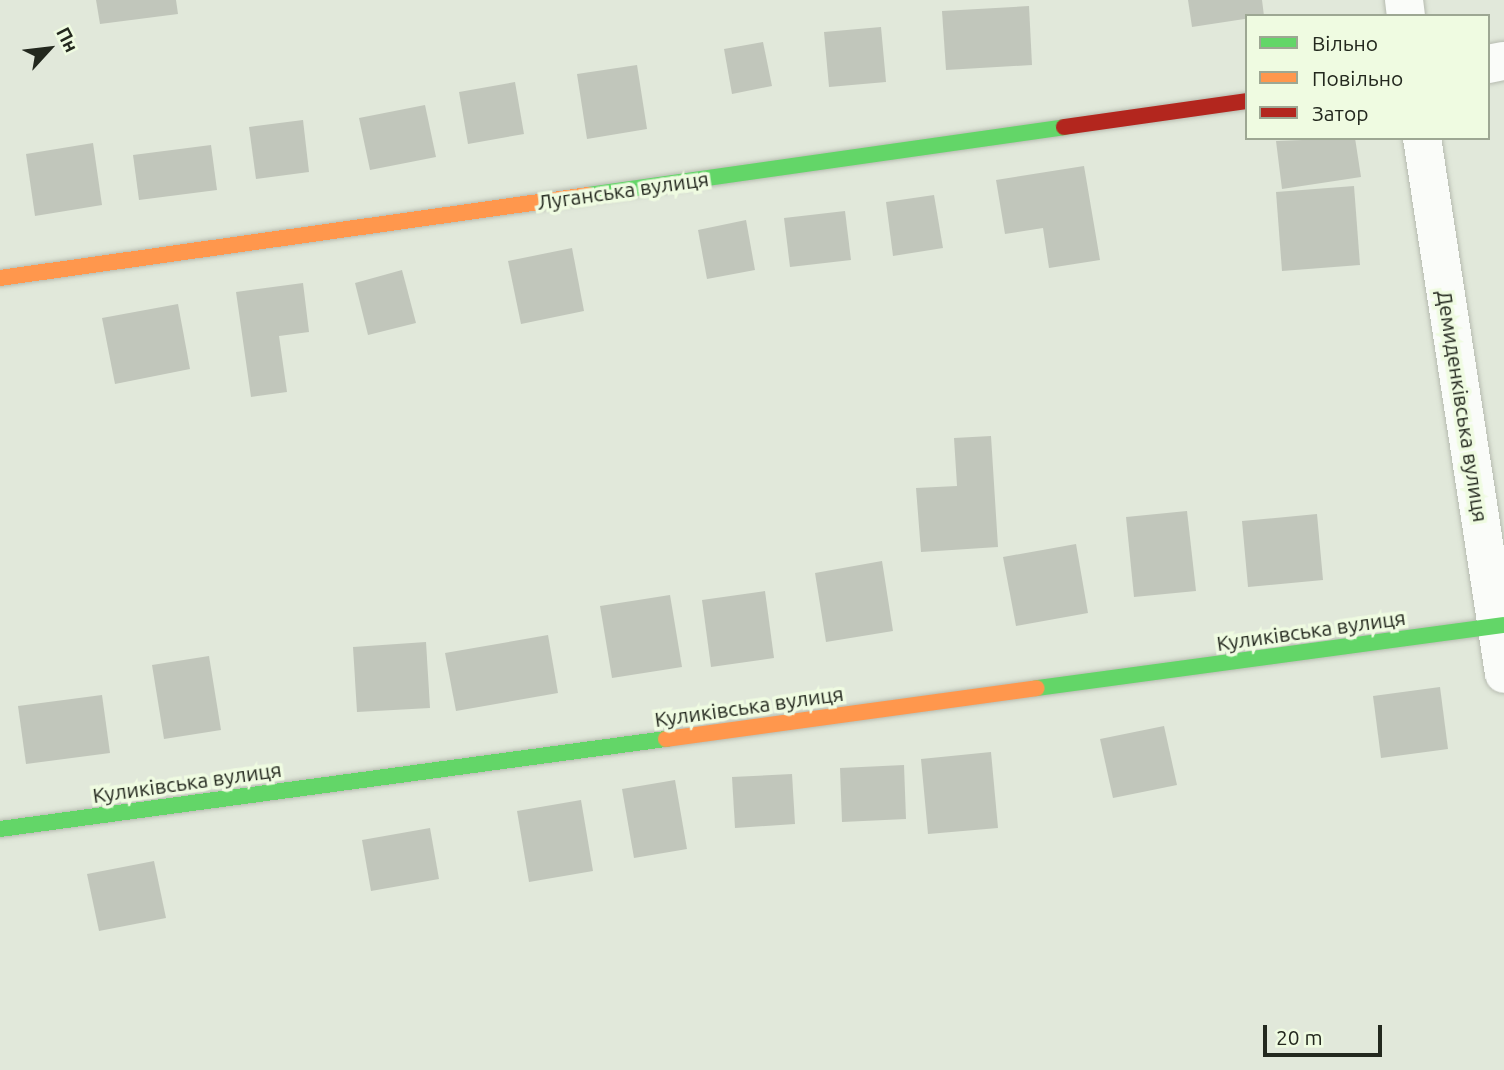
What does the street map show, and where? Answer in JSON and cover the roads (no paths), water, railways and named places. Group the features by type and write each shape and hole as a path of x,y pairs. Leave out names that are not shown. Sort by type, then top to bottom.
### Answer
{"street":[{"name":"Луганська вулиця","path":"0,278 1245,101"},
{"name":"Демиденківська вулиця","path":"1422,140 1500,626 1504,674"},
{"name":"Куликівська вулиця","path":"0,829 1500,626"}]}
